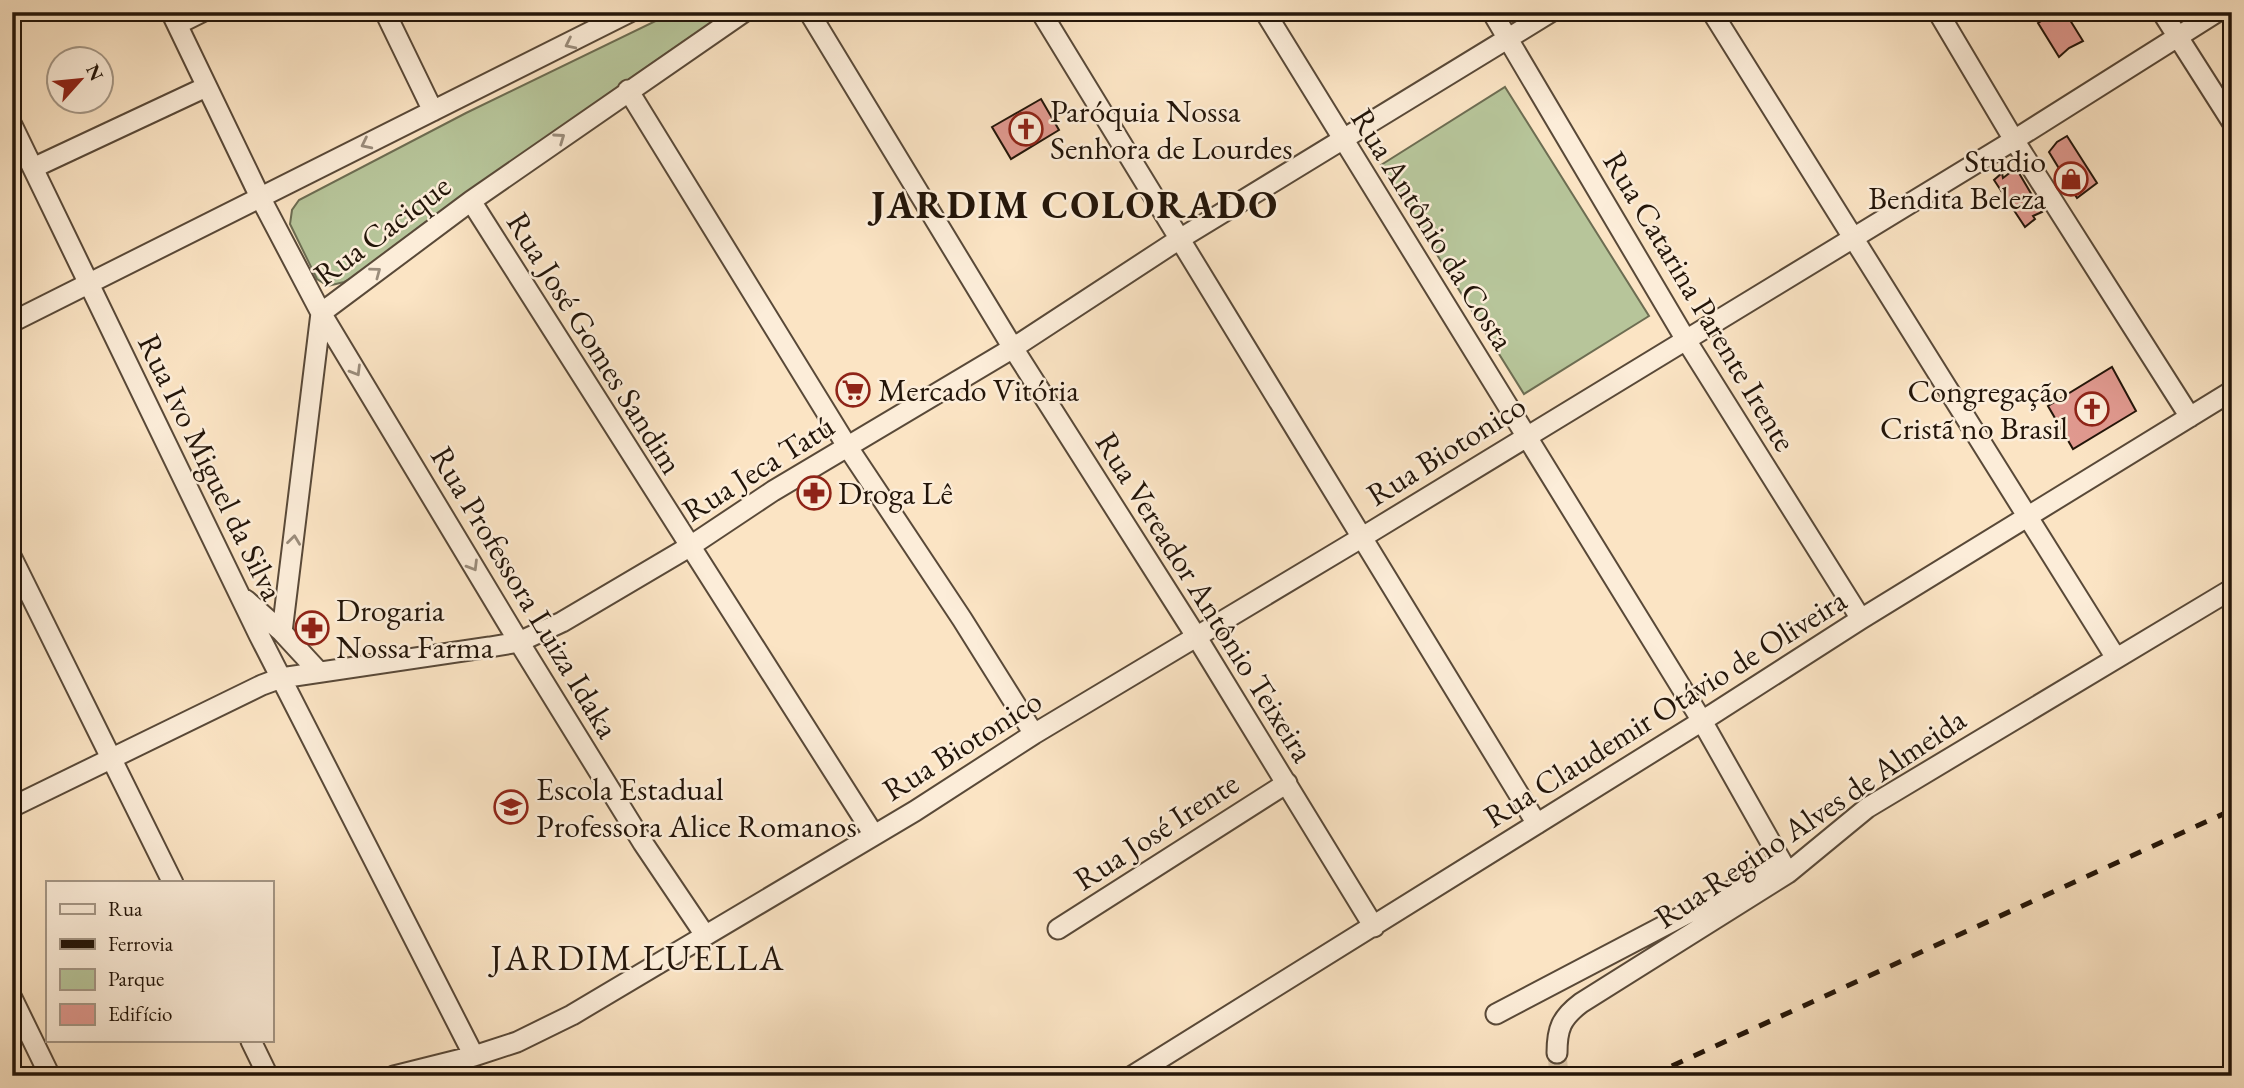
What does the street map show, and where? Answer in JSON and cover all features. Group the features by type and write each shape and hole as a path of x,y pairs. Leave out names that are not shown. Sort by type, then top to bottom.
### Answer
{"street":[{"path":"175,18 202,12"},
{"path":"385,12 433,111"},
{"path":"12,322 433,111 604,19 630,12"},
{"name":"Rua Cacique","path":"282,632 321,313 471,201 744,12"},
{"name":"Rua Vereador Antônio Teixeira","path":"809,12 1013,348 1196,636 1374,927"},
{"path":"1041,12 1537,824"},
{"name":"Rua Antônio da Costa","path":"1265,12 1702,721 1785,868"},
{"name":"Rua Catarina Parente Irente","path":"1492,12 1686,340 1861,619"},
{"name":"Rua Jeca Tatú","path":"12,807 281,678 519,642 562,622 689,547 847,446 1013,348 1178,240 1550,12"},
{"path":"1712,12 2116,658"},
{"path":"1938,12 2014,140 2190,417"},
{"path":"2162,12 2232,122"},
{"name":"Rua Biotonico","path":"394,1076 517,1042 572,1015 915,811 1034,734 2014,140 2217,12"},
{"name":"Rua Professora Luiza Idaka","path":"175,18 260,197 321,313 643,843 705,935"},
{"path":"33,168 206,87"},
{"path":"628,90 847,446 962,619 1034,734"},
{"name":"Rua Ivo Miguel da Silva","path":"12,125 281,678 474,1056"},
{"name":"Rua José Gomes Sandim","path":"471,201 874,835"},
{"name":"Rua Claudemir Otávio de Oliveira","path":"1132,1076 1238,1008 1374,927 1861,619 2232,391"},
{"path":"12,558 172,881"},
{"name":"Rua Regino Alves de Almeida","path":"1556,1053 1560,1023 1568,1013 1785,868 1867,808 2232,589"},
{"path":"240,594 282,632 319,671"},
{"name":"Rua José Irente","path":"1058,929 1287,783"},
{"path":"1496,1014 1785,868"},
{"path":"12,998 50,1076"},
{"path":"251,1042 268,1076"}],"green space":[{"path":"674,12 727,12 633,76 358,275 328,286 317,279 290,224 292,210 299,200 466,113"},
{"path":"1505,87 1649,316 1524,394 1381,165"}],"building":[{"path":"2056,12 2065,12 2083,41 2059,57 2038,23"},
{"name":"Paróquia Nossa Senhora de Lourdes","path":"1041,99 1059,130 1011,159 992,127"},
{"path":"2067,136 2097,183 2077,198 2049,152 2057,142"},
{"path":"2016,168 2042,212 2033,216 2035,219 2025,227 1994,180 2002,173 2003,178"},
{"name":"Congregação Cristã no Brasil","path":"2112,367 2136,411 2073,449 2048,406"}],"tunnel":[{"path":"1557,1053 1559,1076"}],"railway":[{"path":"1650,1076 2232,810"}],"place":[{"name":"Paróquia Nossa Senhora de Lourdes","path":"1026,129"},
{"name":"Studio Bendita Beleza","path":"2071,179"},
{"name":"Mercado Vitória","path":"853,390"},
{"name":"Congregação Cristã no Brasil","path":"2092,409"},
{"name":"Droga Lê","path":"814,493"},
{"name":"Drogaria Nossa Farma","path":"312,628"},
{"name":"Escola Estadual Professora Alice Romanos","path":"511,807"}],"district":[{"name":"JARDIM COLORADO","path":"1075,204"},
{"name":"JARDIM LUELLA","path":"638,957"}]}
